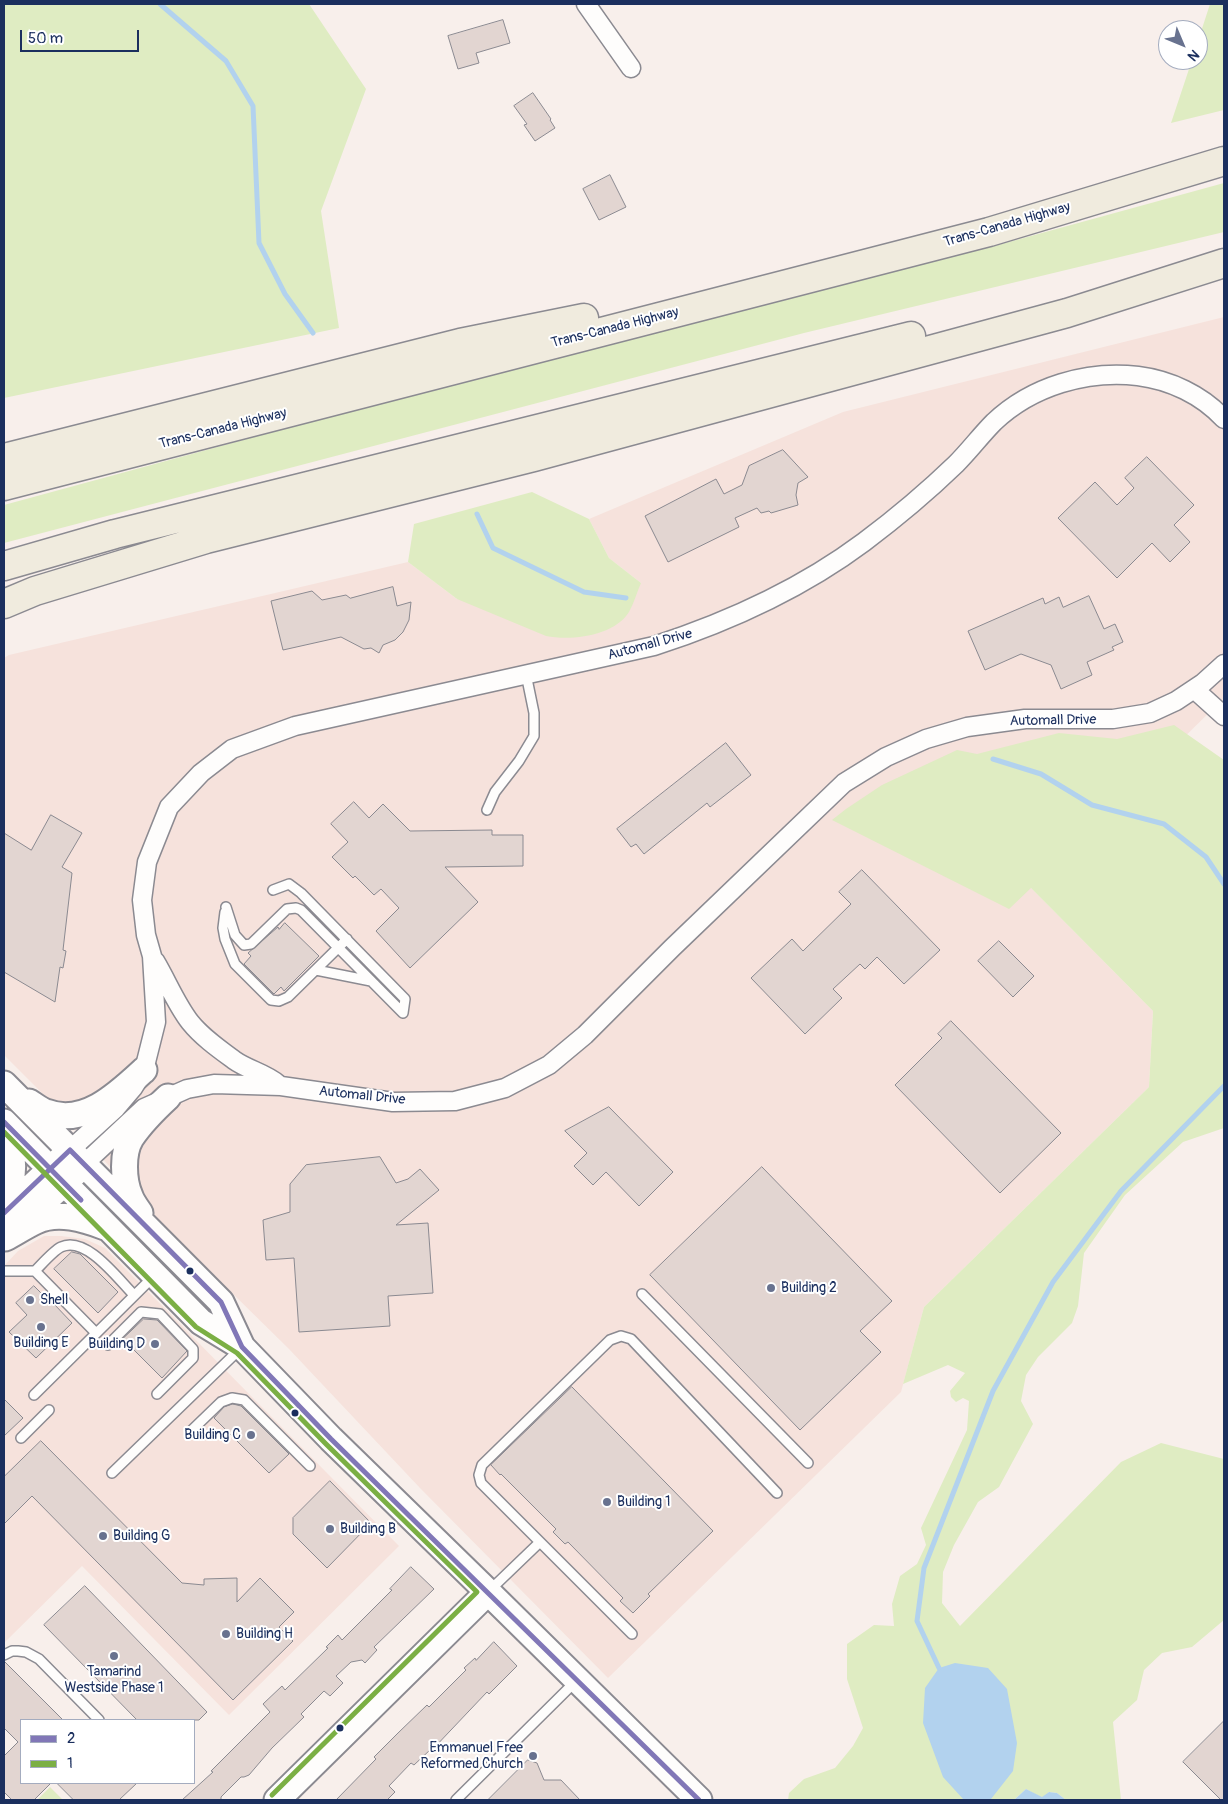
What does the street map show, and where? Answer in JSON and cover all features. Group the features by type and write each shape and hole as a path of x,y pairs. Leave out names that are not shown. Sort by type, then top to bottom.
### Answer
{"highway":[{"name":"Trans-Canada Highway","path":"4,486 989,232 1224,161"},
{"path":"9,456 460,343 722,291 989,232"},
{"path":"4,566 115,534 994,315 1224,262"},
{"path":"4,604 35,591 206,538 553,452 1067,313 1224,262"}],"main road":[{"path":"7,1088 46,1112 62,1116 75,1116 103,1104 118,1094 144,1070"},
{"path":"7,1088 221,1302 242,1347"},
{"path":"148,1228 129,1195 125,1159 130,1139 168,1097"},
{"path":"4,1122 202,1322 242,1347 331,1439 699,1800"},
{"path":"4,1132 14,1171 4,1200"},
{"path":"4,1239 57,1176 77,1157"},
{"path":"4,1213 57,1176"},
{"path":"4,1239 38,1220 62,1216 89,1221 110,1229"},
{"path":"277,1800 488,1592"}],"street":[{"path":"586,4 631,68"},
{"name":"Automall Drive","path":"77,1157 133,1088 144,1070 156,1022 152,956 146,935 142,900 148,862 163,822 169,807 175,800 201,773 232,749 295,726 664,643 701,631 788,590 829,566 864,542 920,497 968,452 1002,415 1026,398 1060,384 1094,375 1125,375 1157,379 1187,391 1218,412 1224,419"},
{"name":"Automall Drive","path":"77,1157 144,1108 187,1089 214,1084 281,1086 393,1102 455,1100 505,1088 549,1065 585,1035 672,948 844,783 886,757 926,739 967,727 1024,719 1113,720 1150,713 1176,701 1224,664"},
{"path":"1194,689 1224,716"},
{"name":"Automall Drive","path":"152,956 180,1007 204,1036 237,1062 272,1078 281,1086"}],"lane":[{"path":"487,810 495,792 519,761 534,736 534,713 526,674"},
{"path":"273,890 289,884 300,893 347,939 405,999 403,1013 371,981 335,951 301,910 292,907 283,913 251,944 244,945 235,935 226,907 223,928 224,939 232,958 240,970 271,1000 279,1001 288,997 316,970 335,951 347,939"},
{"path":"316,970 371,981"},
{"path":"4,1272 35,1271 60,1247 75,1244 92,1253 134,1295"},
{"path":"35,1271 96,1333"},
{"path":"34,1395 155,1275"},
{"path":"642,1294 808,1463"},
{"path":"108,1345 140,1312 160,1314 193,1348 193,1358 157,1394"},
{"path":"632,1634 481,1484 479,1475 482,1465 610,1340 621,1336 631,1339 777,1492"},
{"path":"112,1473 242,1347"},
{"path":"192,1430 221,1402 232,1398 244,1400 310,1466"},
{"path":"21,1438 49,1410"},
{"path":"488,1592 540,1542"},
{"path":"4,1655 12,1651 18,1651 26,1652 39,1659 98,1719"},
{"path":"456,1800 578,1680"}],"shaded area":[{"path":"1224,317 1224,698 1031,888 1153,1011 1149,1087 924,1307 901,1392 608,1678 420,1488 289,1349 171,1233 39,1090 4,1055 4,658 9,655 408,562 457,599 641,583 609,558 589,519 843,412"},
{"path":"44,1236 85,1239 105,1248 399,1546 229,1715 82,1566 4,1643 4,1266 18,1251"}],"green space":[{"path":"4,4 309,4 366,89 321,211 339,328 4,398"},
{"path":"1210,4 1224,4 1224,110 1171,123 1189,70 1208,70 1208,20 1205,20"},
{"path":"1224,183 1224,232 804,333 4,543 4,505 357,409 998,245"},
{"path":"532,492 589,519 609,558 641,583 629,612 613,627 592,635 580,637 546,636 457,599 408,562 414,524"},
{"path":"1174,725 1224,760 1224,1128 1183,1142 1125,1195 1084,1253 1078,1306 1072,1323 1038,1357 1026,1375 1021,1401 1033,1424 999,1487 978,1502 954,1545 943,1572 942,1603 960,1626 1121,1462 1161,1443 1224,1459 1224,1620 1192,1647 1162,1653 1144,1670 1137,1700 1113,1722 1121,1800 1066,1800 1057,1793 1049,1792 1042,1798 1026,1789 1014,1800 788,1800 789,1793 804,1779 835,1768 853,1746 863,1728 847,1679 847,1644 874,1625 894,1626 892,1604 900,1576 917,1564 926,1545 921,1528 967,1430 969,1401 963,1398 956,1402 951,1397 950,1391 965,1373 948,1365 903,1384 924,1307 1149,1087 1153,1011 1031,888 1009,909 832,820 882,785 957,750 977,754 1059,733 1117,739"},
{"path":"50,1787 63,1800 37,1800"}],"water":[{"path":"955,1663 988,1668 1007,1689 1017,1743 1013,1771 991,1799 964,1800 943,1777 923,1723 925,1688 939,1668"},
{"path":"1026,1789 1042,1797 1049,1792 1057,1793 1066,1800 1014,1800"}],"building":[{"path":"503,20 510,43 476,53 479,63 458,69 448,36"},
{"path":"533,93 555,128 535,141 524,125 527,124 514,106"},
{"path":"610,175 626,207 599,220 583,189"},
{"path":"783,450 808,477 798,483 796,495 798,505 771,513 769,511 761,513 757,508 735,518 739,527 668,562 645,516 716,479 724,494 742,485 749,466"},
{"path":"1147,457 1194,505 1174,525 1190,542 1170,562 1152,543 1117,578 1058,518 1095,482 1117,505 1134,488 1125,478"},
{"path":"393,587 397,606 411,602 409,620 403,632 395,640 383,645 379,653 371,648 364,649 341,637 283,650 271,601 312,591 322,600 346,595 350,598"},
{"path":"1089,596 1104,629 1115,624 1123,642 1112,647 1114,650 1087,662 1092,675 1061,689 1051,665 1021,654 985,670 968,631 1043,598 1045,604 1059,597 1063,607"},
{"path":"726,743 751,775 710,807 707,803 644,854 636,844 631,847 617,829"},
{"path":"354,802 369,818 383,804 410,831 492,830 492,835 523,835 523,866 445,867 478,902 410,968 376,931 399,908 381,889 374,895 332,857 348,842 331,824"},
{"path":"51,815 82,833 62,867 72,873 63,950 66,951 63,968 60,967 55,1002 4,972 4,833 31,850"},
{"path":"862,870 940,950 904,984 877,957 865,969 860,964 833,989 842,998 805,1034 751,978 792,939 803,951 851,904 839,892"},
{"path":"285,923 319,956 284,991 281,987 274,994 244,964 251,956 248,953"},
{"path":"999,941 1034,976 1013,997 978,961"},
{"path":"951,1021 1061,1133 1000,1193 895,1085 942,1038 938,1034"},
{"path":"609,1107 673,1172 639,1206 606,1172 593,1185 574,1166 587,1153 565,1131"},
{"path":"380,1157 396,1183 408,1179 420,1169 439,1190 396,1225 428,1223 433,1293 388,1296 390,1326 299,1332 294,1258 266,1260 263,1220 290,1212 290,1184 306,1165"},
{"name":"Building 2","path":"762,1167 892,1301 860,1331 881,1352 800,1430 650,1275"},
{"name":"Shell","path":"72,1252 80,1254 118,1292 98,1313 54,1269"},
{"name":"Building E","path":"34,1286 72,1323 36,1358 9,1332 27,1315 16,1303"},
{"name":"Building D","path":"144,1319 157,1320 187,1351 162,1378 123,1339"},
{"name":"Building 1","path":"572,1387 713,1531 648,1594 650,1596 633,1613 620,1601 623,1598 568,1542 565,1544 553,1532 556,1529 491,1465"},
{"path":"4,1399 23,1418 4,1436"},
{"name":"Building C","path":"233,1404 241,1406 289,1454 269,1473 214,1418 224,1407"},
{"path":"41,1441 182,1583 204,1585 204,1579 237,1578 237,1602 260,1578 294,1612 279,1627 293,1641 233,1700 32,1496 4,1524 4,1477"},
{"name":"Building B","path":"330,1481 371,1523 327,1568 293,1534 293,1518"},
{"path":"411,1567 434,1589 374,1647 377,1650 365,1663 362,1660 351,1662 336,1676 343,1683 330,1696 324,1691 301,1714 304,1717 272,1748 249,1775 241,1777 221,1797 221,1800 182,1800 213,1772 211,1771 270,1712 263,1704 282,1686 285,1690 328,1648 326,1647 338,1635 342,1640 392,1590 390,1589"},
{"name":"Tamarind Westside Phase 1","path":"85,1586 207,1712 199,1720 136,1719 44,1625"},
{"path":"494,1642 517,1666 489,1694 487,1692 432,1750 414,1765 411,1763 389,1786 395,1792 387,1800 336,1800 376,1759 374,1757 427,1705 429,1707 466,1670 464,1668 475,1658 476,1660"},
{"path":"4,1661 62,1719 20,1719 20,1784 50,1784 34,1800 12,1800 4,1792 4,1756 18,1742 4,1728"},
{"path":"1224,1721 1224,1800 1221,1800 1183,1762"},
{"path":"528,1760 537,1763 544,1780 561,1780 580,1800 488,1800"},
{"path":"58,1784 136,1784 119,1800 74,1800"}],"waterway":[{"path":"160,4 226,61 253,106 259,243 285,294 313,333"},
{"path":"477,514 493,548 584,592 626,598"},
{"path":"993,759 1041,774 1092,805 1164,824 1206,857 1224,884"},
{"path":"939,1668 917,1621 924,1568 993,1391 1053,1282 1121,1191 1224,1086"}],"transit line":[{"name":"2","path":"4,1122 81,1200"},
{"name":"1","path":"4,1132 196,1327 237,1353 326,1444 477,1592 272,1795"},
{"name":"2","path":"4,1213 70,1150 221,1302 242,1347 331,1439 699,1800"}],"place":[{"name":"Building 2","path":"771,1288"},
{"name":"Shell","path":"30,1300"},
{"name":"Building E","path":"41,1327"},
{"name":"Building D","path":"155,1344"},
{"name":"Building C","path":"251,1435"},
{"name":"Building 1","path":"607,1502"},
{"name":"Building B","path":"330,1529"},
{"name":"Building G","path":"103,1536"},
{"name":"Building H","path":"226,1634"},
{"name":"Tamarind Westside Phase 1","path":"114,1656"},
{"name":"Emmanuel Free Reformed Church","path":"533,1756"}]}
